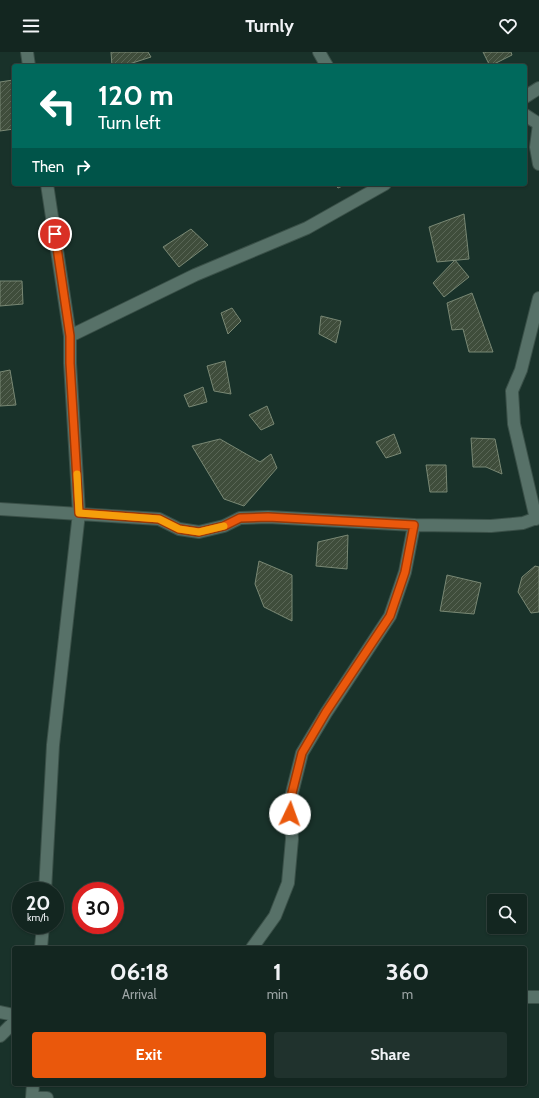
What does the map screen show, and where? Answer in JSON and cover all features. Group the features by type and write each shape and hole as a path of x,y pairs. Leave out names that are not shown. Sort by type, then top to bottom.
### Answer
{"street":[{"path":"27,52 29,64"},
{"path":"319,52 326,64"},
{"path":"527,96 539,88"},
{"path":"527,116 539,124 536,147 539,164"},
{"path":"45,882 53,745 79,513 70,363 70,336 47,186"},
{"path":"70,336 195,275 307,228 381,186"},
{"path":"0,509 159,519 179,529 199,532 224,526 240,518 268,517 414,525 491,526 523,522 538,518 514,424 512,391 521,370 539,298"},
{"path":"253,946 275,916 288,883 292,839 290,801 302,753 326,712 390,616 405,572 414,525"},
{"path":"41,946 42,934"},
{"path":"527,997 539,997"},
{"path":"0,1012 12,1015"},
{"path":"0,1036 12,1024"},
{"path":"32,1086 32,1098 47,1098"}],"building":[{"path":"111,52 148,52 151,57 129,64 112,64"},
{"path":"483,52 511,52 512,55 494,64 489,64"},
{"path":"12,80 12,129 0,131 0,82"},
{"path":"464,214 469,259 437,262 429,227"},
{"path":"191,229 208,245 179,267 163,247"},
{"path":"455,260 469,277 444,297 433,283"},
{"path":"0,281 22,281 23,304 0,306"},
{"path":"472,293 493,352 469,352 463,329 452,330 447,303"},
{"path":"232,308 241,321 228,334 221,313"},
{"path":"321,316 341,321 336,343 319,334"},
{"path":"225,361 231,394 214,391 207,366"},
{"path":"10,370 16,405 0,406 0,372"},
{"path":"203,387 207,402 189,407 184,395"},
{"path":"267,406 274,424 261,430 249,415"},
{"path":"394,434 401,453 386,458 376,442"},
{"path":"471,438 495,439 502,474 486,467 473,467"},
{"path":"220,439 260,462 271,454 277,468 244,506 224,499 192,446"},
{"path":"426,465 446,465 447,492 430,492"},
{"path":"348,535 347,569 316,566 318,542"},
{"path":"259,561 292,575 292,621 264,607 255,584"},
{"path":"535,566 539,567 539,612 531,613 518,592 522,577"},
{"path":"447,575 481,583 474,614 440,611"}],"slow traffic":[{"path":"77,474 79,513 159,519 179,529 199,532 224,526"}],"route":[{"path":"55,234 70,336 70,363 79,513 159,519 179,529 199,532 224,526 240,518 268,517 414,525 405,572 390,616 326,712 302,753 290,801 290,814"}]}
